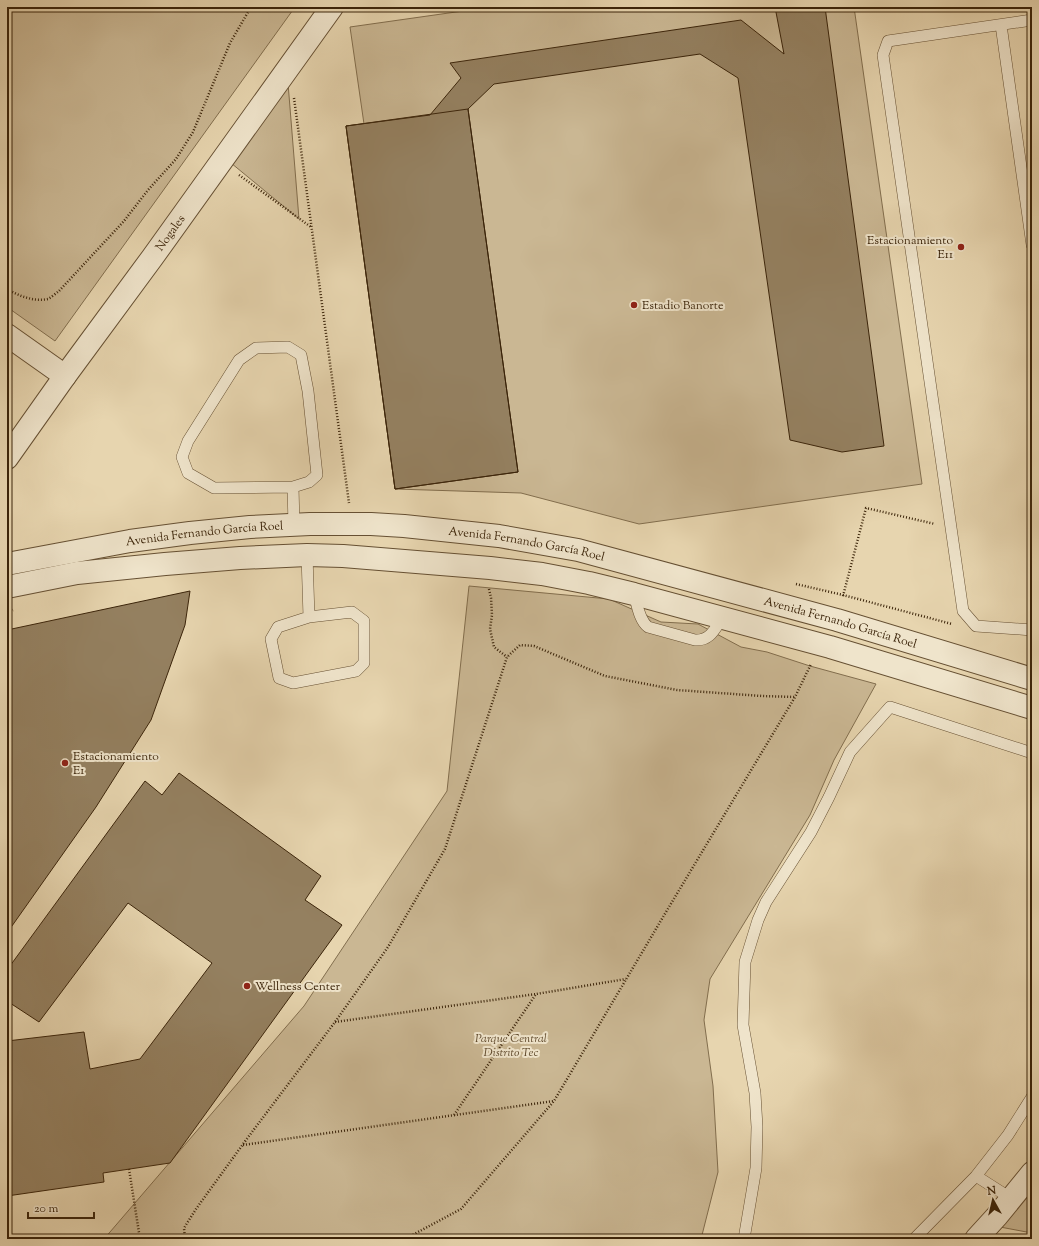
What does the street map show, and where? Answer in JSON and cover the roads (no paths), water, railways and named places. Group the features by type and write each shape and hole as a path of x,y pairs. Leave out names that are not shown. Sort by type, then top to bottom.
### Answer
{"street":[{"name":"Nogales","path":"7,458 332,7"},
{"path":"7,335 65,376"},
{"name":"Avenida Fernando García Roel","path":"7,564 138,540 250,527 352,524 404,526 499,536 578,550 837,620 1032,679"},
{"path":"7,587 77,573 165,564 307,554 404,560 542,574 634,594 830,647 1032,708"},
{"path":"976,1239 1012,1199 1032,1173"}],"lane":[{"path":"1032,20 888,41 883,55 963,611 976,626 1032,630"},
{"path":"1001,25 1032,244"},
{"path":"288,347 301,355 308,391 317,475 309,482 294,487 214,488 188,473 182,457 188,441 239,360 256,348 288,347"},
{"path":"294,487 294,525"},
{"path":"307,554 309,618"},
{"path":"634,594 640,615 648,627 695,640 701,641 708,638 723,618"},
{"path":"352,612 364,621 364,663 356,671 293,683 279,678 272,639 278,627 309,618 352,612"},
{"path":"744,1239 756,1168 757,1134 755,1093 743,1026 745,962 758,920 766,902 811,832 850,752 890,707 1032,754"},
{"path":"914,1239 976,1176 1008,1135 1032,1097"},
{"path":"976,1176 1012,1199"}],"place":[{"name":"Estacionamiento E11","path":"961,247"},
{"name":"Estadio Banorte","path":"634,305"},
{"name":"Estacionamiento E1","path":"65,763"},
{"name":"Wellness Center","path":"247,986"}],"park label":[{"name":"Parque Central Distrito Tec","path":"511,1045"}]}
